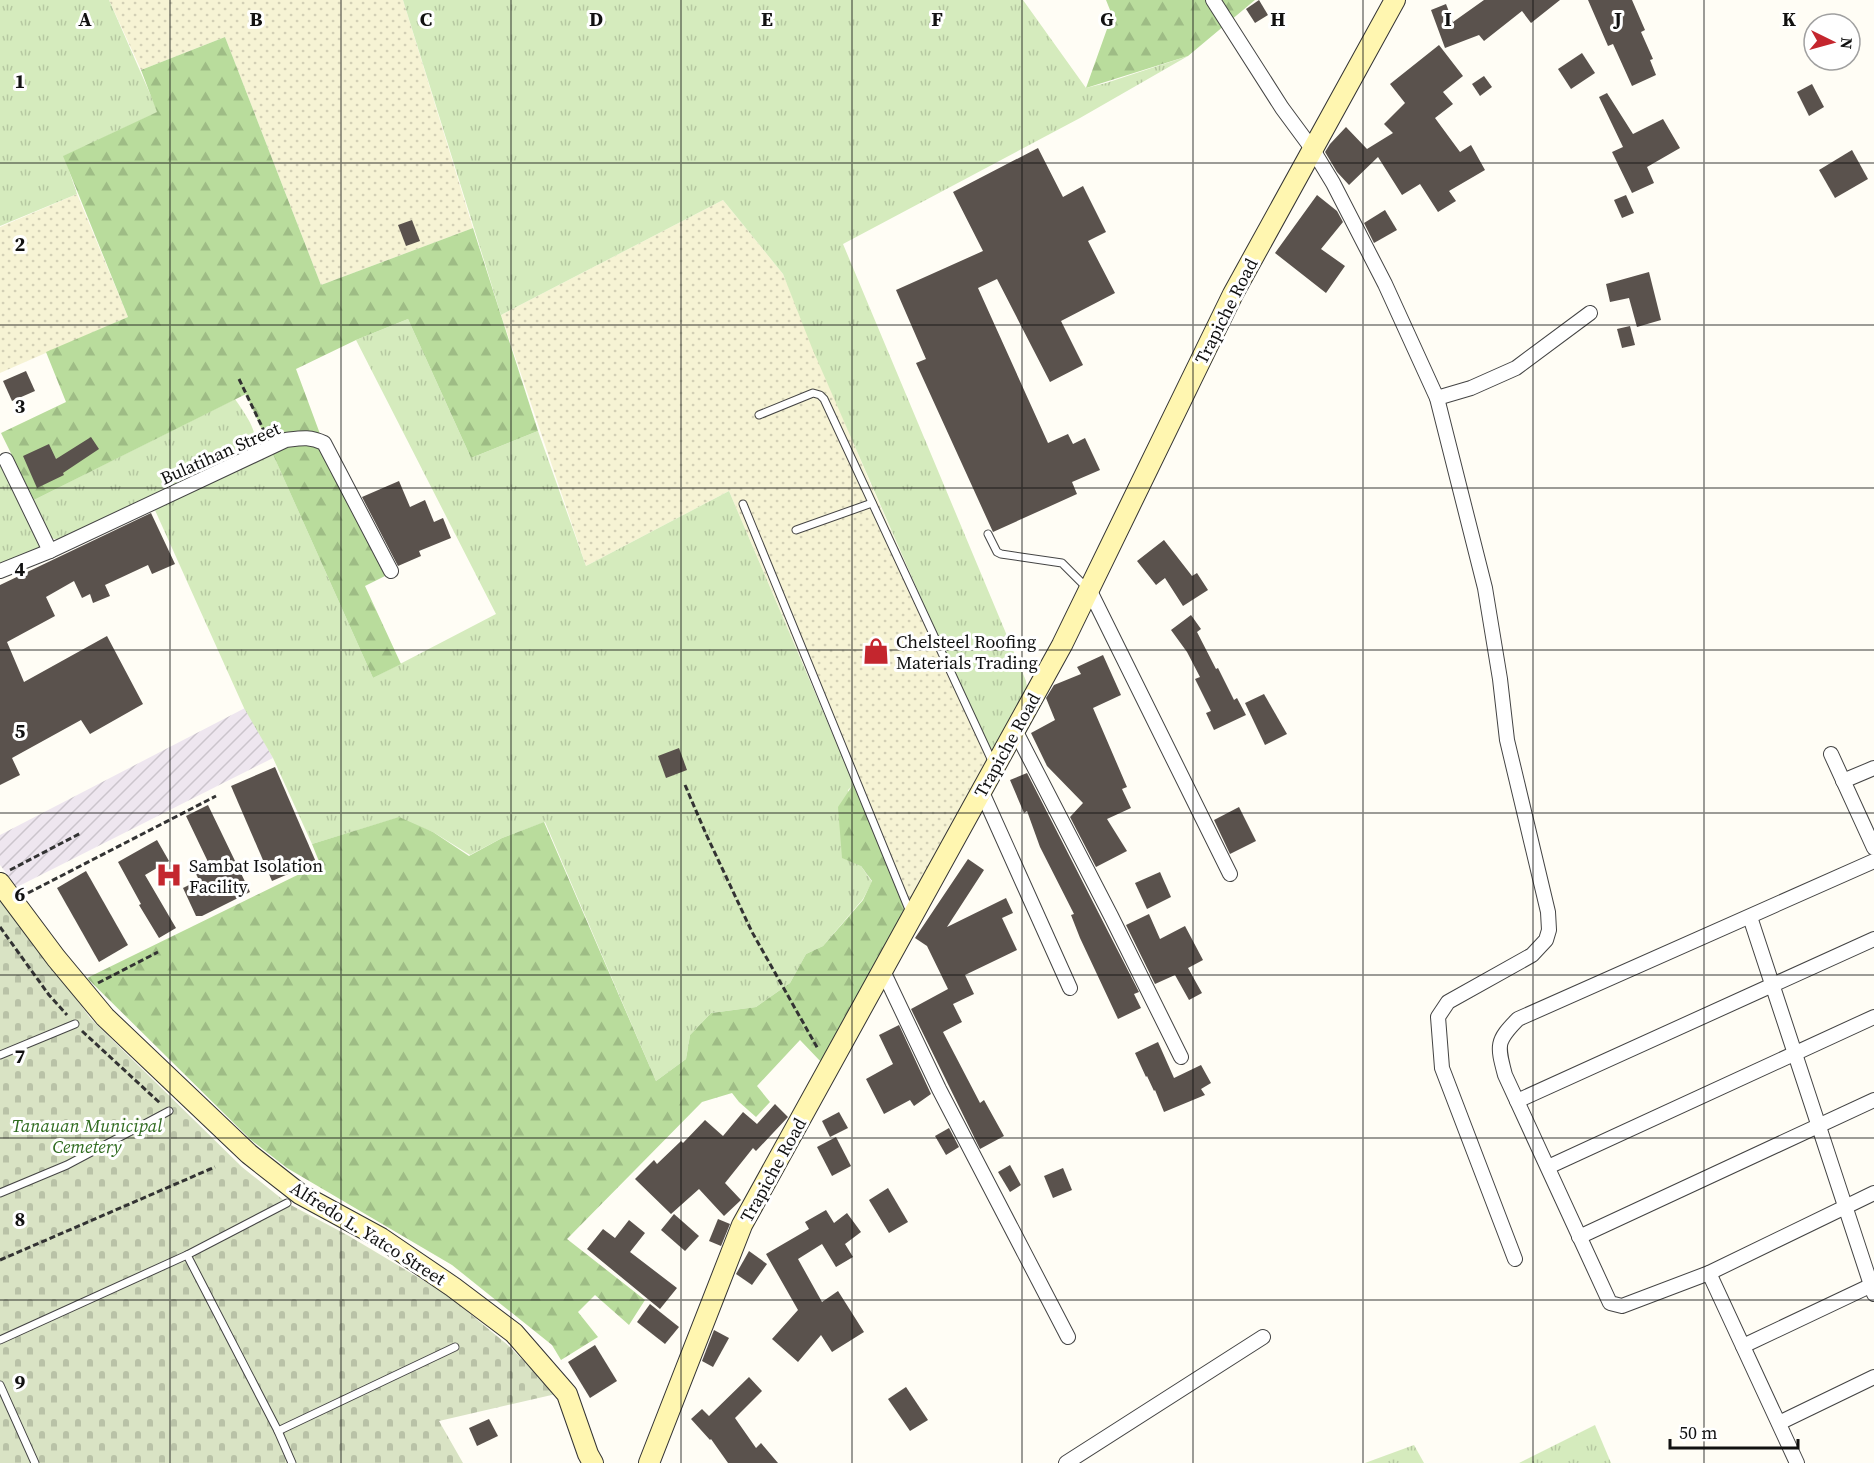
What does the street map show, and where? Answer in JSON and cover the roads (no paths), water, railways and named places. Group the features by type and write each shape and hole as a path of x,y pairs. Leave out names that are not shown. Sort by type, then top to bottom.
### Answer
{"street":[{"path":"1213,0 1282,108 1313,150 1385,284 1437,398 1485,588 1507,740 1548,912 1549,930 1546,940 1532,955 1448,1002 1438,1017 1442,1068 1515,1259"},
{"name":"Trapiche Road","path":"649,1463 742,1225 1062,645 1233,294 1397,3"},
{"path":"1437,398 1471,388 1516,368 1590,313"},
{"name":"Bulatihan Street","path":"0,571 50,551 272,447 305,437 324,443 391,571"},
{"path":"6,460 50,551"},
{"path":"1089,589 1230,874"},
{"path":"1015,730 1181,1058"},
{"path":"1831,754 1874,848"},
{"path":"1843,781 1874,768"},
{"path":"981,792 1070,988"},
{"path":"1874,861 1518,1019 1502,1035 1499,1054 1505,1075 1579,1237 1610,1303 1615,1305 1622,1306 1709,1274 1874,1193"},
{"name":"Alfredo L. Yatco Street","path":"0,884 105,1017 249,1154 300,1194 381,1238 453,1287 514,1333 567,1394 593,1463"},
{"path":"1743,1346 1873,1288 1750,917"},
{"path":"1517,1101 1874,939"},
{"path":"883,971 939,1089 1068,1337"},
{"path":"1548,1167 1874,1017"},
{"path":"1579,1237 1874,1100"},
{"path":"1709,1274 1797,1463"},
{"path":"1066,1463 1263,1337"},
{"path":"1779,1423 1874,1377"}],"lane":[{"path":"759,415 813,393 820,395 995,768"},
{"path":"796,530 872,503"},
{"path":"743,504 912,917"},
{"path":"988,534 997,552 1062,563 1089,589"},
{"path":"0,1055 75,1024"},
{"path":"0,1193 67,1165 168,1111"},
{"path":"0,1340 187,1255 287,1203"},
{"path":"187,1255 278,1431 292,1463"},
{"path":"278,1431 455,1347"},
{"path":"0,1384 35,1463"}],"place":[{"name":"Chelsteel Roofing Materials Trading","path":"876,651"},
{"name":"Sambat Isolation Facility","path":"169,875"}],"park label":[{"name":"Tanauan Municipal Cemetery","path":"87,1135"}]}
